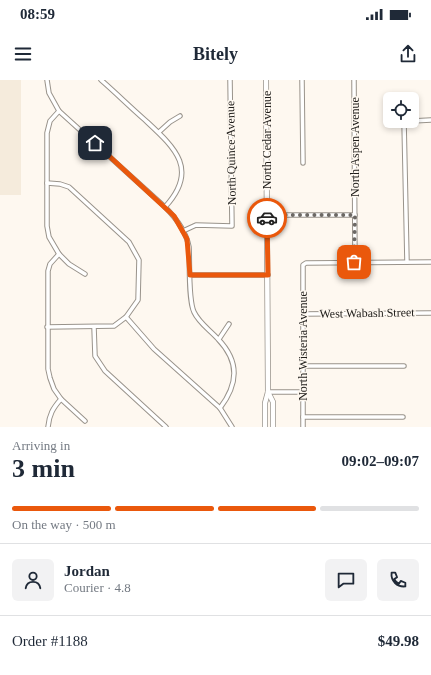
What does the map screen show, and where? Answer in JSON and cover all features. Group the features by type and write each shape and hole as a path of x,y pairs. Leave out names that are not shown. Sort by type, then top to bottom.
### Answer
{"main road":[{"name":"North Cedar Avenue","path":"265,427 265,403 268,392 266,80"},
{"name":"North Cedar Avenue","path":"268,392 273,402 273,427"}],"street":[{"path":"47,80 49,93 59,110 165,207 174,216 183,231 189,247 191,301 193,311 200,321 219,339 230,353 234,365 232,388 228,397 220,408"},
{"path":"101,80 159,132 179,156 182,168 178,192 165,207"},
{"name":"North Quince Avenue","path":"183,231 196,225 232,226 230,80"},
{"path":"302,80 303,163"},
{"name":"North Aspen Avenue","path":"354,80 354,262"},
{"path":"59,110 50,121 47,133 47,226 49,237 59,254 69,264 85,274"},
{"path":"159,132 170,122 180,116"},
{"path":"419,121 431,120"},
{"path":"404,128 407,262"},
{"path":"47,183 60,184 69,187 129,242 139,260 138,300 126,317 114,326 47,327"},
{"path":"267,215 355,215"},
{"path":"59,254 50,264 48,271 48,368 54,389 61,399 85,421"},
{"path":"354,262 431,262"},
{"name":"North Wisteria Avenue","path":"303,427 303,265 306,263 354,262"},
{"path":"190,275 268,275"},
{"name":"West Wabash Street","path":"303,314 431,313"},
{"path":"126,317 154,349 220,408 232,427"},
{"path":"219,339 229,324"},
{"path":"94,327 95,356 105,371 163,426"},
{"path":"303,366 404,366"},
{"path":"268,392 303,392"},
{"path":"48,427 49,418 53,408 61,399"},
{"path":"303,417 403,417"}],"shaded area":[{"path":"0,80 21,80 21,195 0,195"}],"way so far":[{"path":"267,218 267,215 355,215 354,262"}],"route":[{"path":"95,143 174,216 187,239 189,247 190,275 268,275 267,218"}]}
